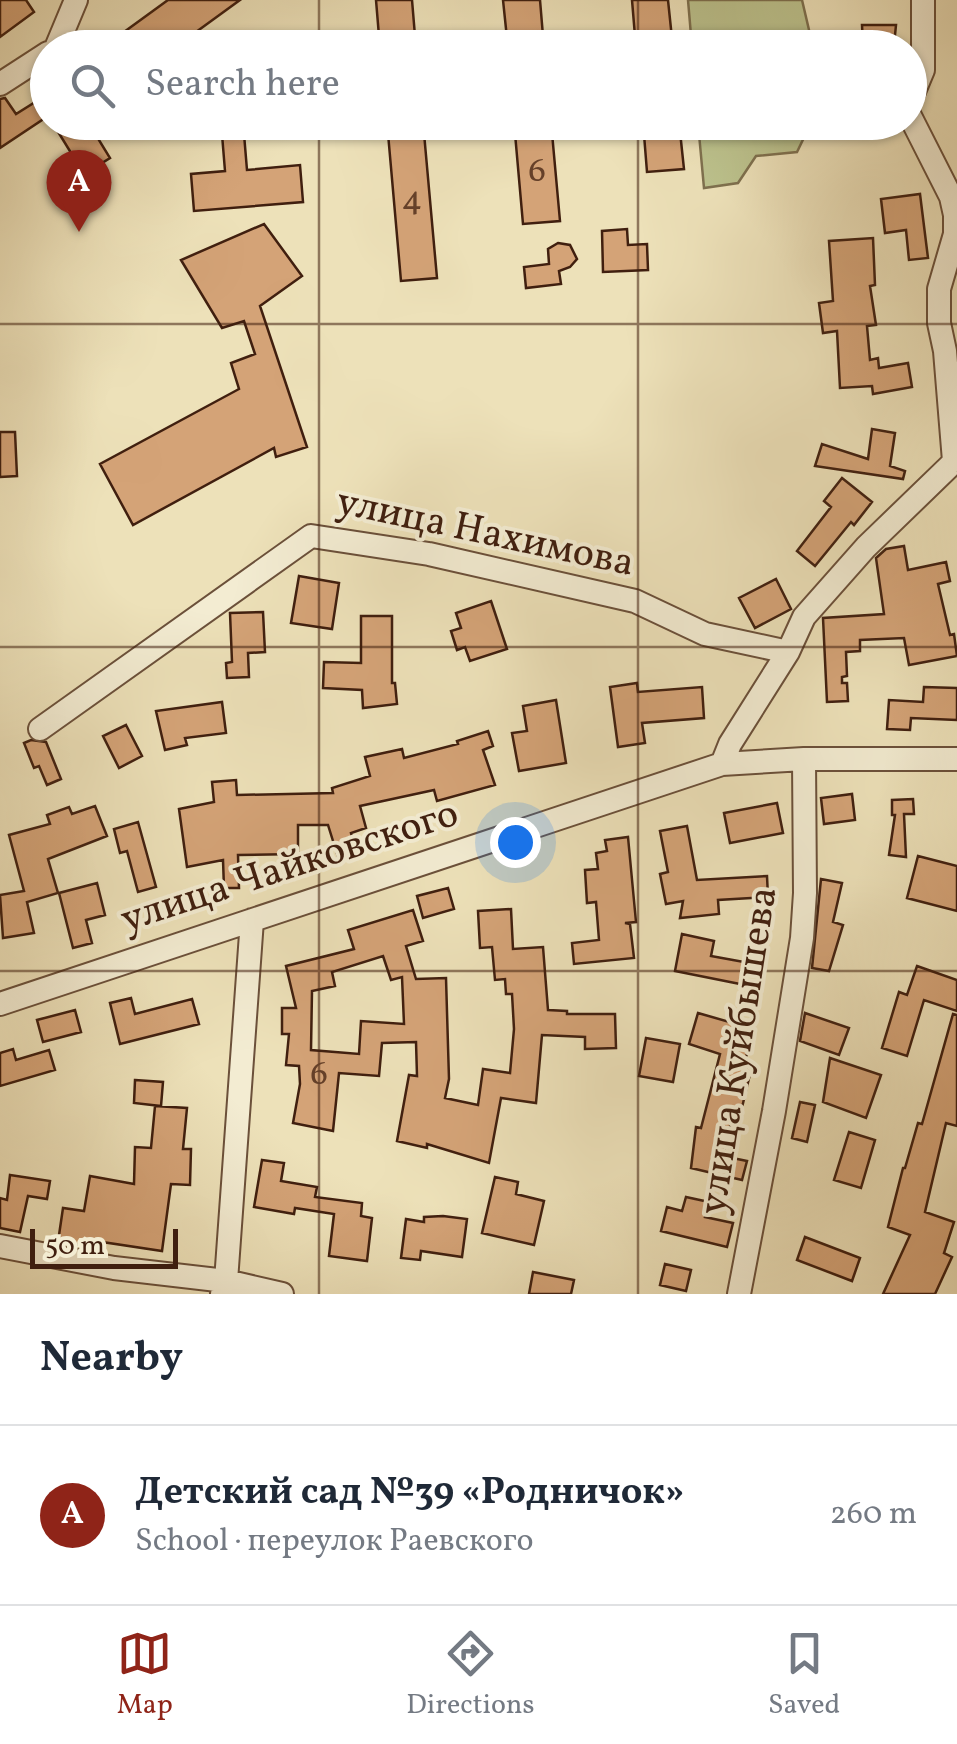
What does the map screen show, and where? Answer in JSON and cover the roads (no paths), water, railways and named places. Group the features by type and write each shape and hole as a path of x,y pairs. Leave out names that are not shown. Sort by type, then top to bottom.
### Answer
{"street":[{"path":"64,30 76,0"},
{"path":"923,0 923,30"},
{"path":"0,84 30,65"},
{"path":"722,764 730,744 788,652 804,617 866,547 956,460 939,323 939,289 955,234 956,215 922,140"},
{"name":"улица Нахимова","path":"40,729 310,536 429,554 635,601 705,634 788,652"},
{"name":"улица Чайковского","path":"0,1004 722,764 804,759 957,759"},
{"name":"улица Куйбышева","path":"739,1294 802,938 804,759"},
{"path":"224,1287 252,920"},
{"path":"0,1246 282,1294"}],"place":[{"name":"Детский сад №39 «Родничок»","path":"79,232"}]}
